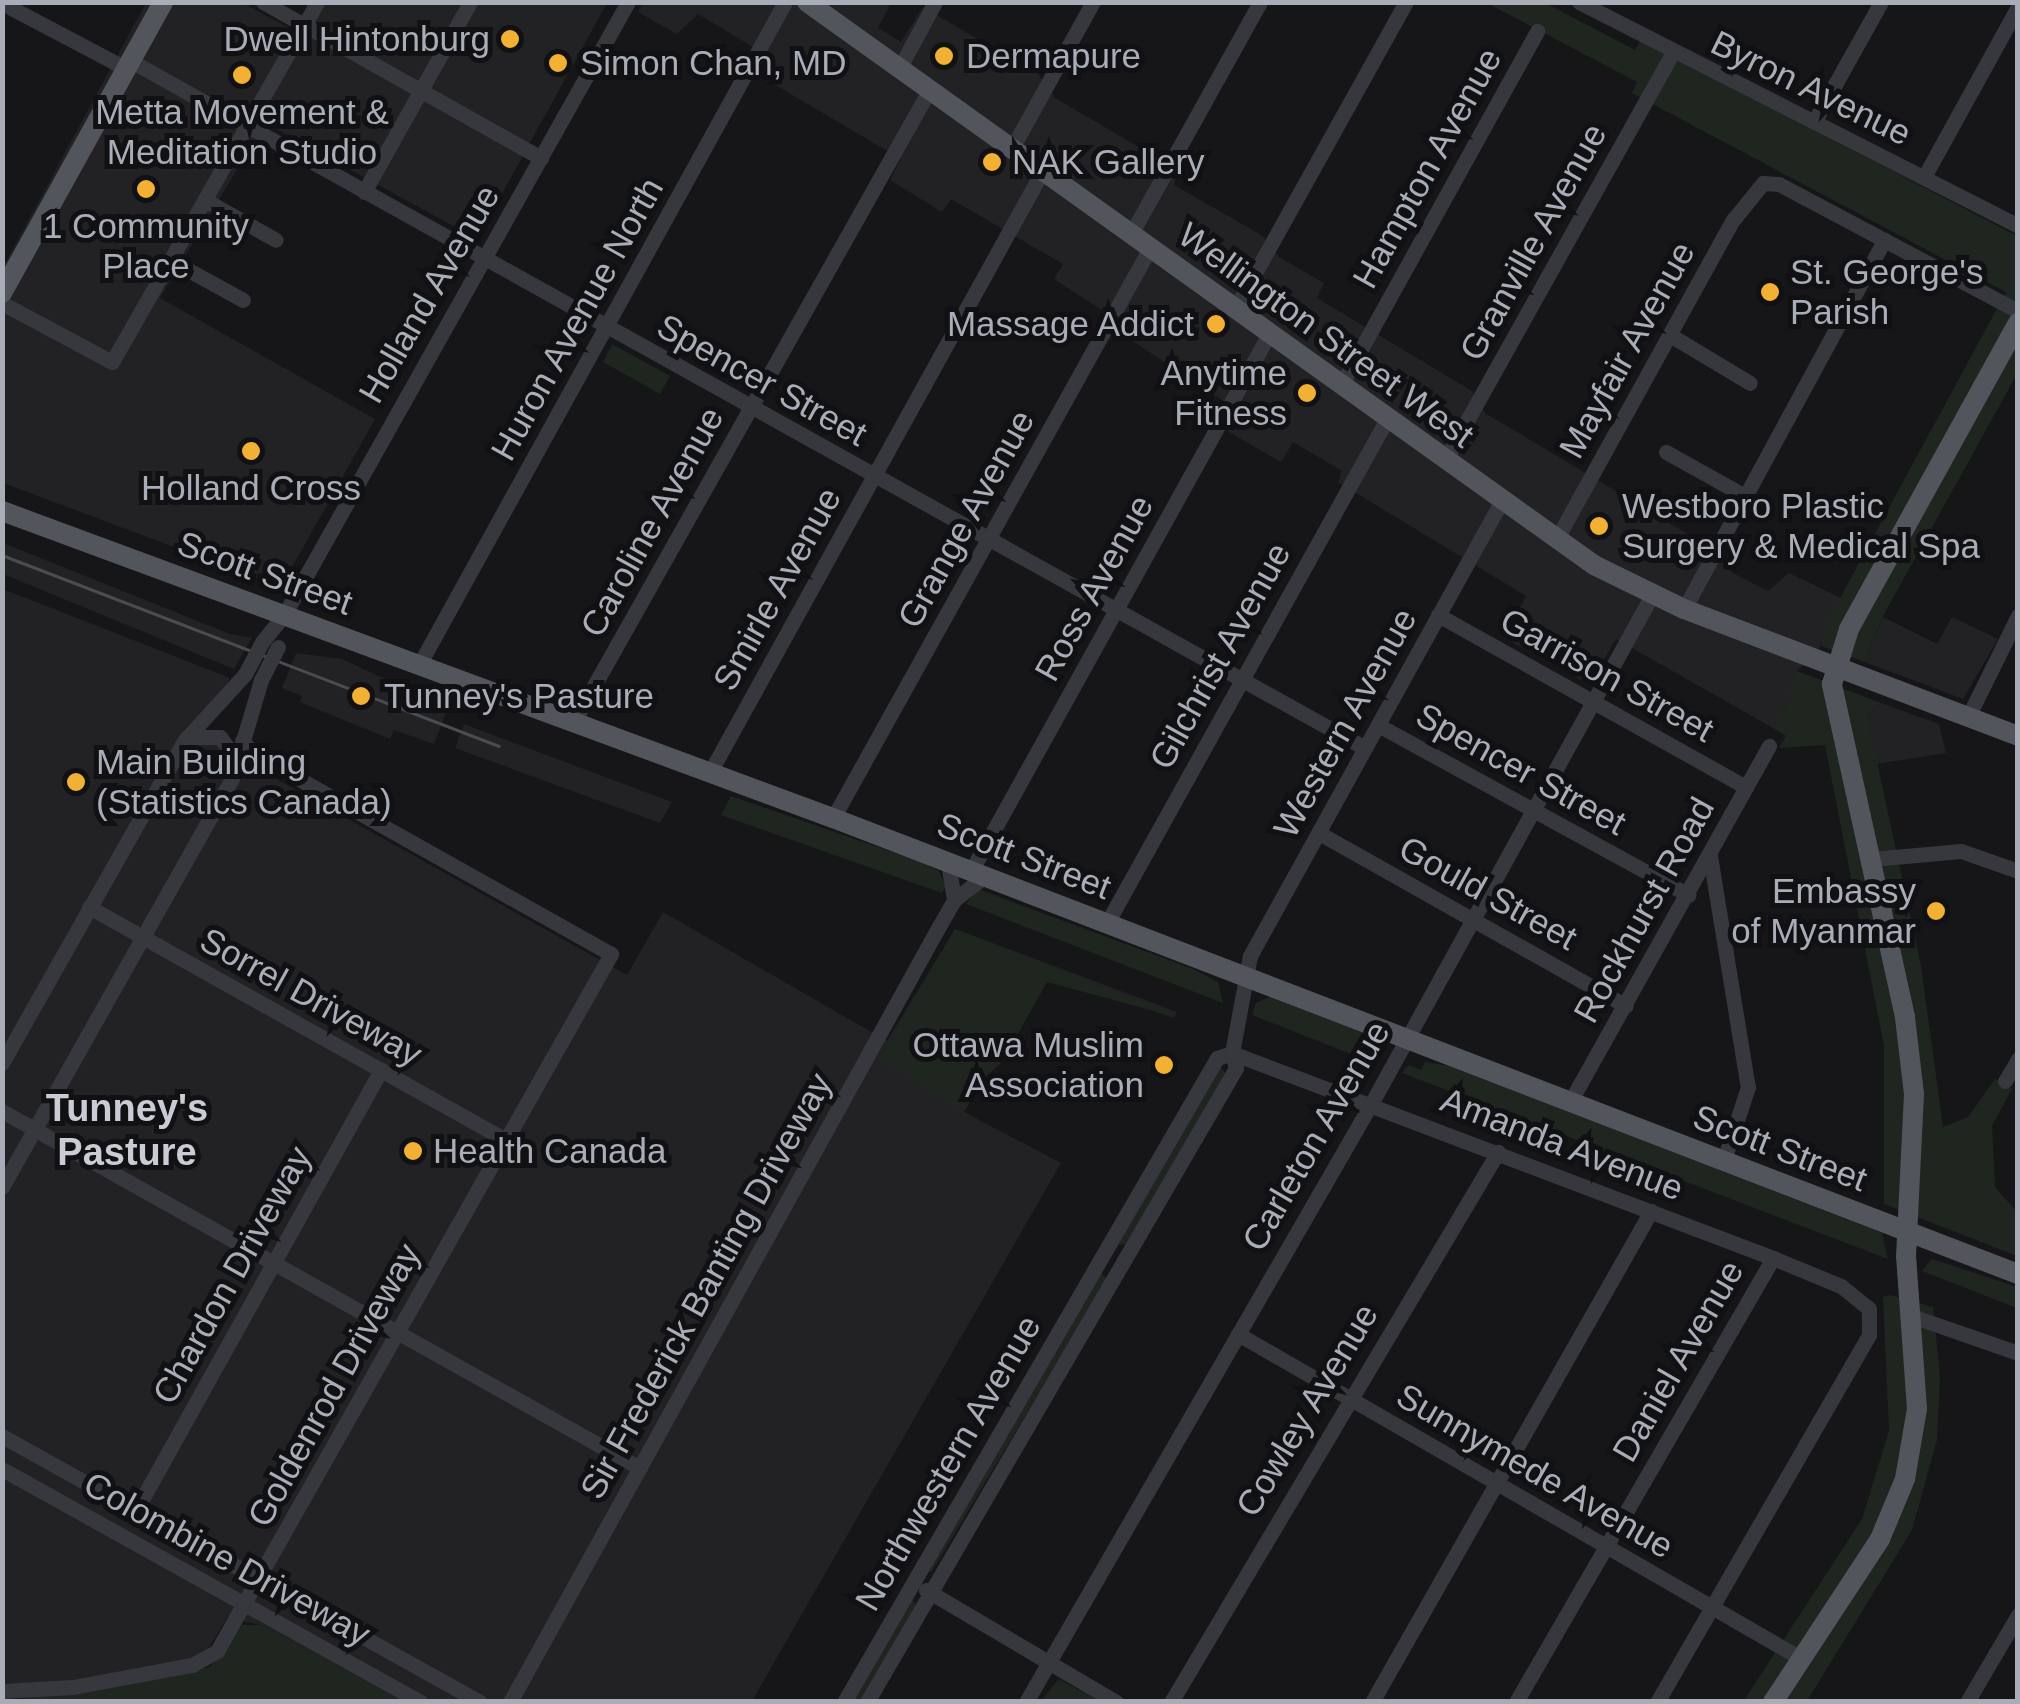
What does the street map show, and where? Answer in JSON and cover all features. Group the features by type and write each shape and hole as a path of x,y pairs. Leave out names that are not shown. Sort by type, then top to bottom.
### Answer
{"main road":[{"path":"3,294 164,2"},
{"name":"Wellington Street West","path":"807,2 1556,540 1684,610 2018,736"},
{"path":"1773,1702 1871,1556 1904,1479 1917,1409 1906,1266 1914,1094 1872,859 1846,754 1841,672 1869,592 2018,323"},
{"name":"Scott Street","path":"2,511 833,818 2018,1274"}],"street":[{"path":"263,2 541,158"},
{"path":"3,294 112,362 317,2"},
{"path":"364,192 470,2"},
{"name":"Holland Avenue","path":"253,677 284,615 628,2"},
{"name":"Huron Avenue North","path":"420,664 785,2"},
{"path":"900,67 935,2"},
{"path":"1012,148 1093,2"},
{"path":"1131,234 1260,2"},
{"path":"1235,309 1406,2"},
{"name":"Byron Avenue","path":"1579,2 2018,226"},
{"path":"1814,122 1879,7 1860,2"},
{"path":"1924,177 2018,7"},
{"name":"Spencer Street","path":"5,11 129,65 246,127 1365,748"},
{"name":"Hampton Avenue","path":"1341,385 1537,32"},
{"name":"Granville Avenue","path":"1445,460 1673,52"},
{"name":"Caroline Avenue","path":"573,723 930,89"},
{"name":"Smirle Avenue","path":"709,774 1042,170"},
{"name":"Mayfair Avenue","path":"1556,540 1752,190 1780,184 1884,240"},
{"path":"205,200 276,240"},
{"path":"1684,610 1884,240 2018,311"},
{"name":"Grange Avenue","path":"833,818 1150,248"},
{"path":"170,260 243,300"},
{"name":"Ross Avenue","path":"978,874 1269,334"},
{"path":"1670,335 1750,383"},
{"name":"Gilchrist Avenue","path":"1108,923 1386,419"},
{"path":"1666,452 1747,497"},
{"name":"Western Avenue","path":"1244,974 1501,502"},
{"name":"Carleton Avenue","path":"1026,1702 1374,1098 1652,595"},
{"name":"Garrison Street","path":"1438,615 1746,787"},
{"path":"1968,717 2018,616"},
{"path":"2,1064 187,737 253,677"},
{"path":"2,1187 238,762 253,677"},
{"name":"Spencer Street","path":"1378,724 1688,895"},
{"path":"187,737 220,737 238,762"},
{"name":"Goldenrod Driveway","path":"2,1692 73,1687 199,1664 218,1651 400,1334 504,1138 612,954 254,754 242,740"},
{"name":"Rockhurst Road","path":"1570,1102 1769,746"},
{"name":"Gould Street","path":"1319,834 1626,1006"},
{"path":"1872,859 1961,851 2018,871"},
{"path":"1710,856 1748,1087 1724,1160"},
{"path":"948,862 954,900"},
{"name":"Sir Frederick Banting Driveway","path":"510,1702 938,928 954,900 978,874"},
{"name":"Sorrel Driveway","path":"90,908 504,1138"},
{"name":"Northwestern Avenue","path":"867,1702 1236,1068 1233,1046 1244,974"},
{"name":"Northwestern Avenue","path":"844,1702 1217,1058 1233,1046"},
{"name":"Amanda Avenue","path":"1233,1046 1374,1098 1498,1152 1773,1258 1865,1303 1873,1320 1869,1335 1712,1608"},
{"path":"2005,1081 2018,1059"},
{"name":"Chardon Driveway","path":"136,1510 381,1070"},
{"path":"2,1111 640,1468"},
{"name":"Cowley Avenue","path":"1171,1702 1348,1398 1498,1152"},
{"path":"1372,1702 1651,1210"},
{"path":"1104,1254 1121,1264"},
{"name":"Daniel Avenue","path":"1516,1702 1773,1258"},
{"path":"1908,1308 2018,1353"},
{"name":"Sunnymede Avenue","path":"1238,1334 1802,1659"},
{"name":"Colombine Driveway","path":"2,1436 480,1702"},
{"name":"Colombine Driveway","path":"2,1469 422,1702"},
{"path":"914,1582 1116,1702"},
{"path":"1658,1702 1712,1608"},
{"path":"1967,1702 2018,1615"}],"shaded area":[{"path":"643,2 891,3 878,28 901,42 923,7 1038,74 1055,98 1178,170 1174,185 1263,236 1279,257 1324,283 1317,298 1472,391 1485,413 1706,545 1733,573 1768,591 1789,573 1841,598 1821,646 1797,671 1793,695 1773,728 1616,639 1589,684 1504,638 1526,596 1338,482 1342,471 1293,442 1281,462 1227,431 1237,410 1116,330 1120,322 1054,279 1063,264 951,199 942,212 890,180 901,159 758,75 768,56 698,14 677,34 638,12"},
{"path":"146,3 242,3 299,33 317,3 607,3 477,239 265,123 160,298 375,419 281,587 3,483 3,267"},
{"path":"1487,3 1545,3 1635,50 1641,40 2017,236 2017,374 1883,616 1867,654 1870,664 1821,646 1826,624 2006,292 1632,93 1637,82"},
{"path":"612,344 670,376 660,394 603,362"},
{"path":"3,543 230,634 252,638 234,669 3,574"},
{"name":"Tunney's Pasture","path":"3,589 230,678 200,736 627,975 663,912 887,1041 955,929 1177,1012 1174,1018 1041,973 964,1112 1061,1163 752,1701 394,1701 261,1625 227,1618 208,1649 189,1660 72,1681 3,1684"},
{"path":"1883,617 1937,644 1952,617 1998,639 1963,699 1870,664 1867,654"},
{"path":"296,653 342,659 441,705 447,710 434,744 394,730 390,739 300,702 302,696 282,688"},
{"path":"1797,671 1881,703 1867,715 1921,966 1943,1127 1968,1117 1995,1079 2012,1089 1992,1126 1995,1187 2017,1212 2017,1256 1884,1204 1884,1046 1825,745 1779,748 1786,736 1773,728 1793,695 1788,690"},
{"path":"1881,703 1939,724 1946,753 1877,764 1867,715"},
{"path":"464,724 672,802 660,823 455,748"},
{"path":"731,796 918,861 938,870 946,885 942,893 721,815"},
{"path":"978,889 1193,969 1218,982 1223,1003 966,904"},
{"path":"955,929 1165,1010 1169,1015 1047,982 1002,1062 982,1080 964,1112 881,1057"},
{"path":"1270,997 1376,1038 1369,1051 1379,1060 1376,1064 1252,1015 1256,1003"},
{"path":"1425,1062 1451,1066 1882,1233 1888,1259 1402,1073 1408,1065 1421,1070"},
{"path":"1220,1066 1226,1074 1127,1244 1117,1245"},
{"path":"1932,1259 2017,1287 2017,1308 1922,1271"},
{"path":"1101,1273 1107,1279 931,1573 929,1570"},
{"path":"1890,1295 1933,1307 1940,1377 1937,1440 1912,1530 1807,1701 1743,1702 1862,1519 1889,1431 1883,1297"},
{"path":"912,1600 916,1604 862,1701 849,1702"},
{"path":"242,1625 261,1625 403,1701 3,1702 210,1667"},
{"path":"1059,1679 1099,1701 1041,1701"}],"tram line":[{"path":"2,555 499,746"}],"place":[{"name":"Dwell Hintonburg","path":"510,39"},
{"name":"Dermapure","path":"944,56"},
{"name":"Simon Chan, MD","path":"558,63"},
{"name":"Metta Movement & Meditation Studio","path":"242,75"},
{"name":"NAK Gallery","path":"992,162"},
{"name":"1 Community Place","path":"146,189"},
{"name":"St. George's Parish","path":"1770,292"},
{"name":"Massage Addict","path":"1216,324"},
{"name":"Anytime Fitness","path":"1307,393"},
{"name":"Holland Cross","path":"251,451"},
{"name":"Westboro Plastic Surgery & Medical Spa","path":"1599,526"},
{"name":"Tunney's Pasture","path":"361,696"},
{"name":"Main Building (Statistics Canada)","path":"76,782"},
{"name":"Embassy of Myanmar","path":"1936,911"},
{"name":"Ottawa Muslim Association","path":"1164,1065"},
{"name":"Health Canada","path":"413,1151"}],"district":[{"name":"Tunney's Pasture","path":"127,1131"}]}
